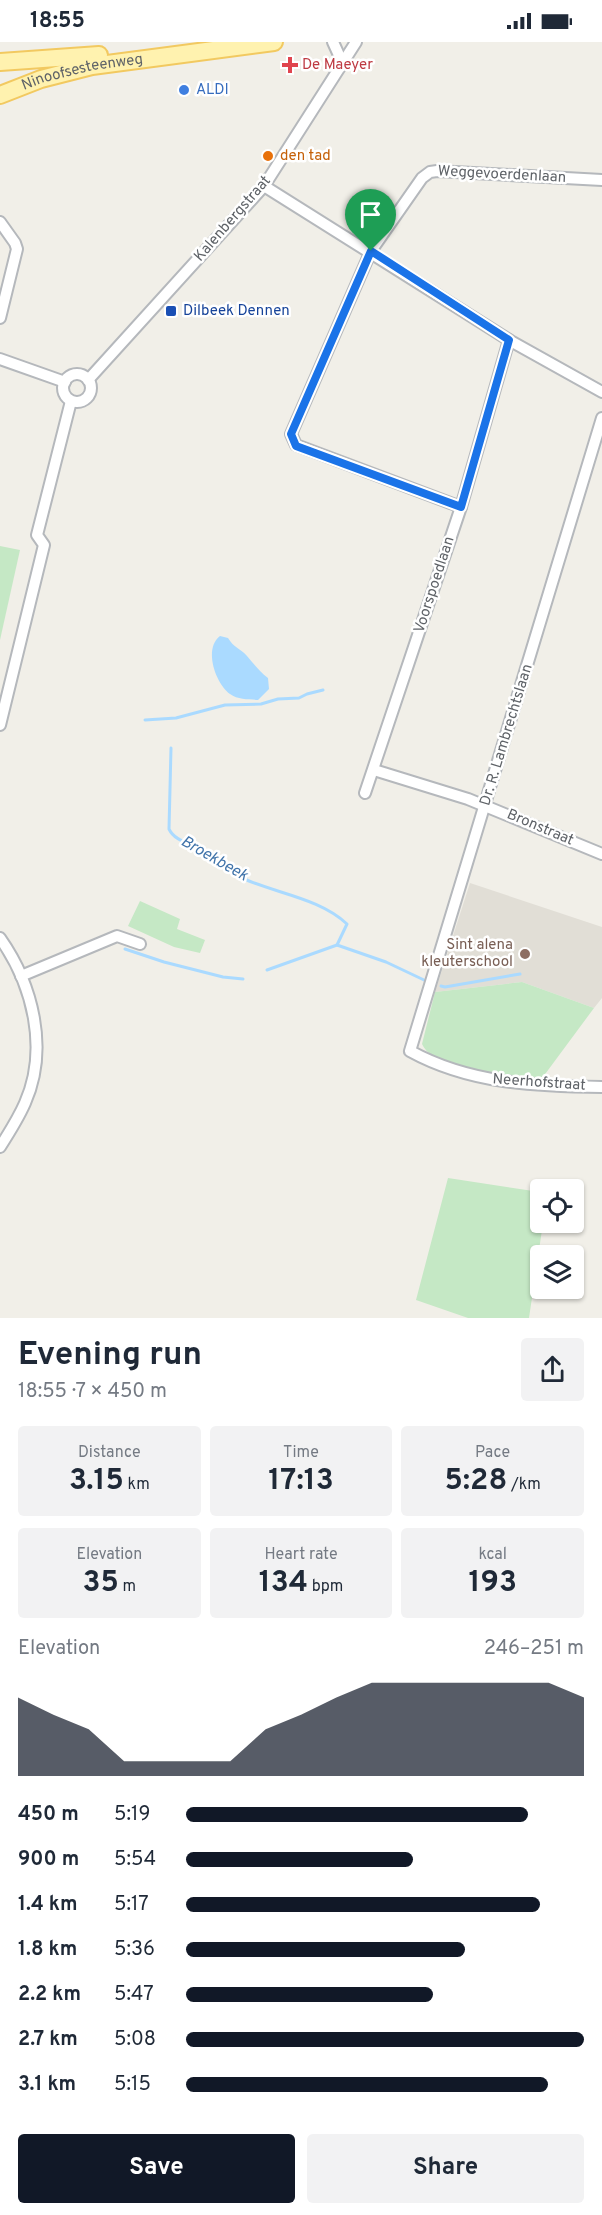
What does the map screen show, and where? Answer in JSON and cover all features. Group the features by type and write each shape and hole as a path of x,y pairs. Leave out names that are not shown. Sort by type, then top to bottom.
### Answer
{"main road":[{"name":"Ninoofsesteenweg","path":"0,62 74,58 192,42"},
{"name":"Ninoofsesteenweg","path":"0,95 41,79 92,66 274,42"}],"street":[{"path":"333,42 343,64"},
{"name":"Kalenbergstraat","path":"71,401 80,402 88,397 91,389 88,380 264,186 356,42"},
{"name":"Weggevoerdenlaan","path":"371,251 422,178 430,172 602,180"},
{"path":"264,186 371,251 509,340 602,392"},
{"path":"0,222 17,249 0,318"},
{"path":"371,251 291,434 296,446 461,507"},
{"name":"Voorspoedlaan","path":"365,794 461,507 509,340"},
{"path":"0,359 65,382"},
{"path":"0,725 44,545 37,535 71,401 64,393 65,382 74,375 88,380"},
{"name":"Dr. R. Lambrechtslaan","path":"410,1051 602,418"},
{"name":"Bronstraat","path":"374,770 485,806 602,854"},
{"path":"21,976 117,936 140,944"},
{"path":"0,938 21,976 33,1013 36,1060 25,1103 0,1148"},
{"name":"Neerhofstraat","path":"410,1051 435,1064 480,1077 547,1086 602,1087"}],"shaded area":[{"name":"Sint alena kleuterschool","path":"470,883 602,927 602,998 594,1008 522,982 435,992"}],"green space":[{"path":"0,546 20,550 0,640"},
{"path":"140,901 180,919 177,929 205,940 200,953 174,947 128,926"},
{"path":"522,982 594,1008 540,1081 457,1067 441,1061 429,1053 422,1044 435,992"},
{"path":"448,1178 530,1190 530,1233 542,1233 540,1245 530,1245 532,1299 529,1318 468,1318 416,1300"}],"water":[{"path":"220,636 228,638 268,678 269,689 258,700 233,696 220,683 213,666 212,649"}],"waterway":[{"name":"Broekbeek","path":"145,720 176,718 225,705 261,704 278,699 299,698 323,690"},
{"name":"Broekbeek","path":"171,748 169,829 175,837 203,850 212,861 235,875 261,886 301,898 337,916 347,924 337,945"},
{"name":"Broekbeek","path":"267,970 337,945 386,962 424,980"},
{"name":"Broekbeek","path":"125,949 164,962 223,977 243,979"},
{"name":"Broekbeek","path":"441,986 520,974"}],"place":[{"name":"De Maeyer","path":"290,65"},
{"name":"ALDI","path":"184,90"},
{"name":"den tad","path":"268,156"},
{"name":"Dilbeek Dennen","path":"171,311"},
{"name":"Sint alena kleuterschool","path":"525,954"}],"route":[{"path":"371,251 509,340 461,507 296,446 293,441 291,434 371,251"}]}
